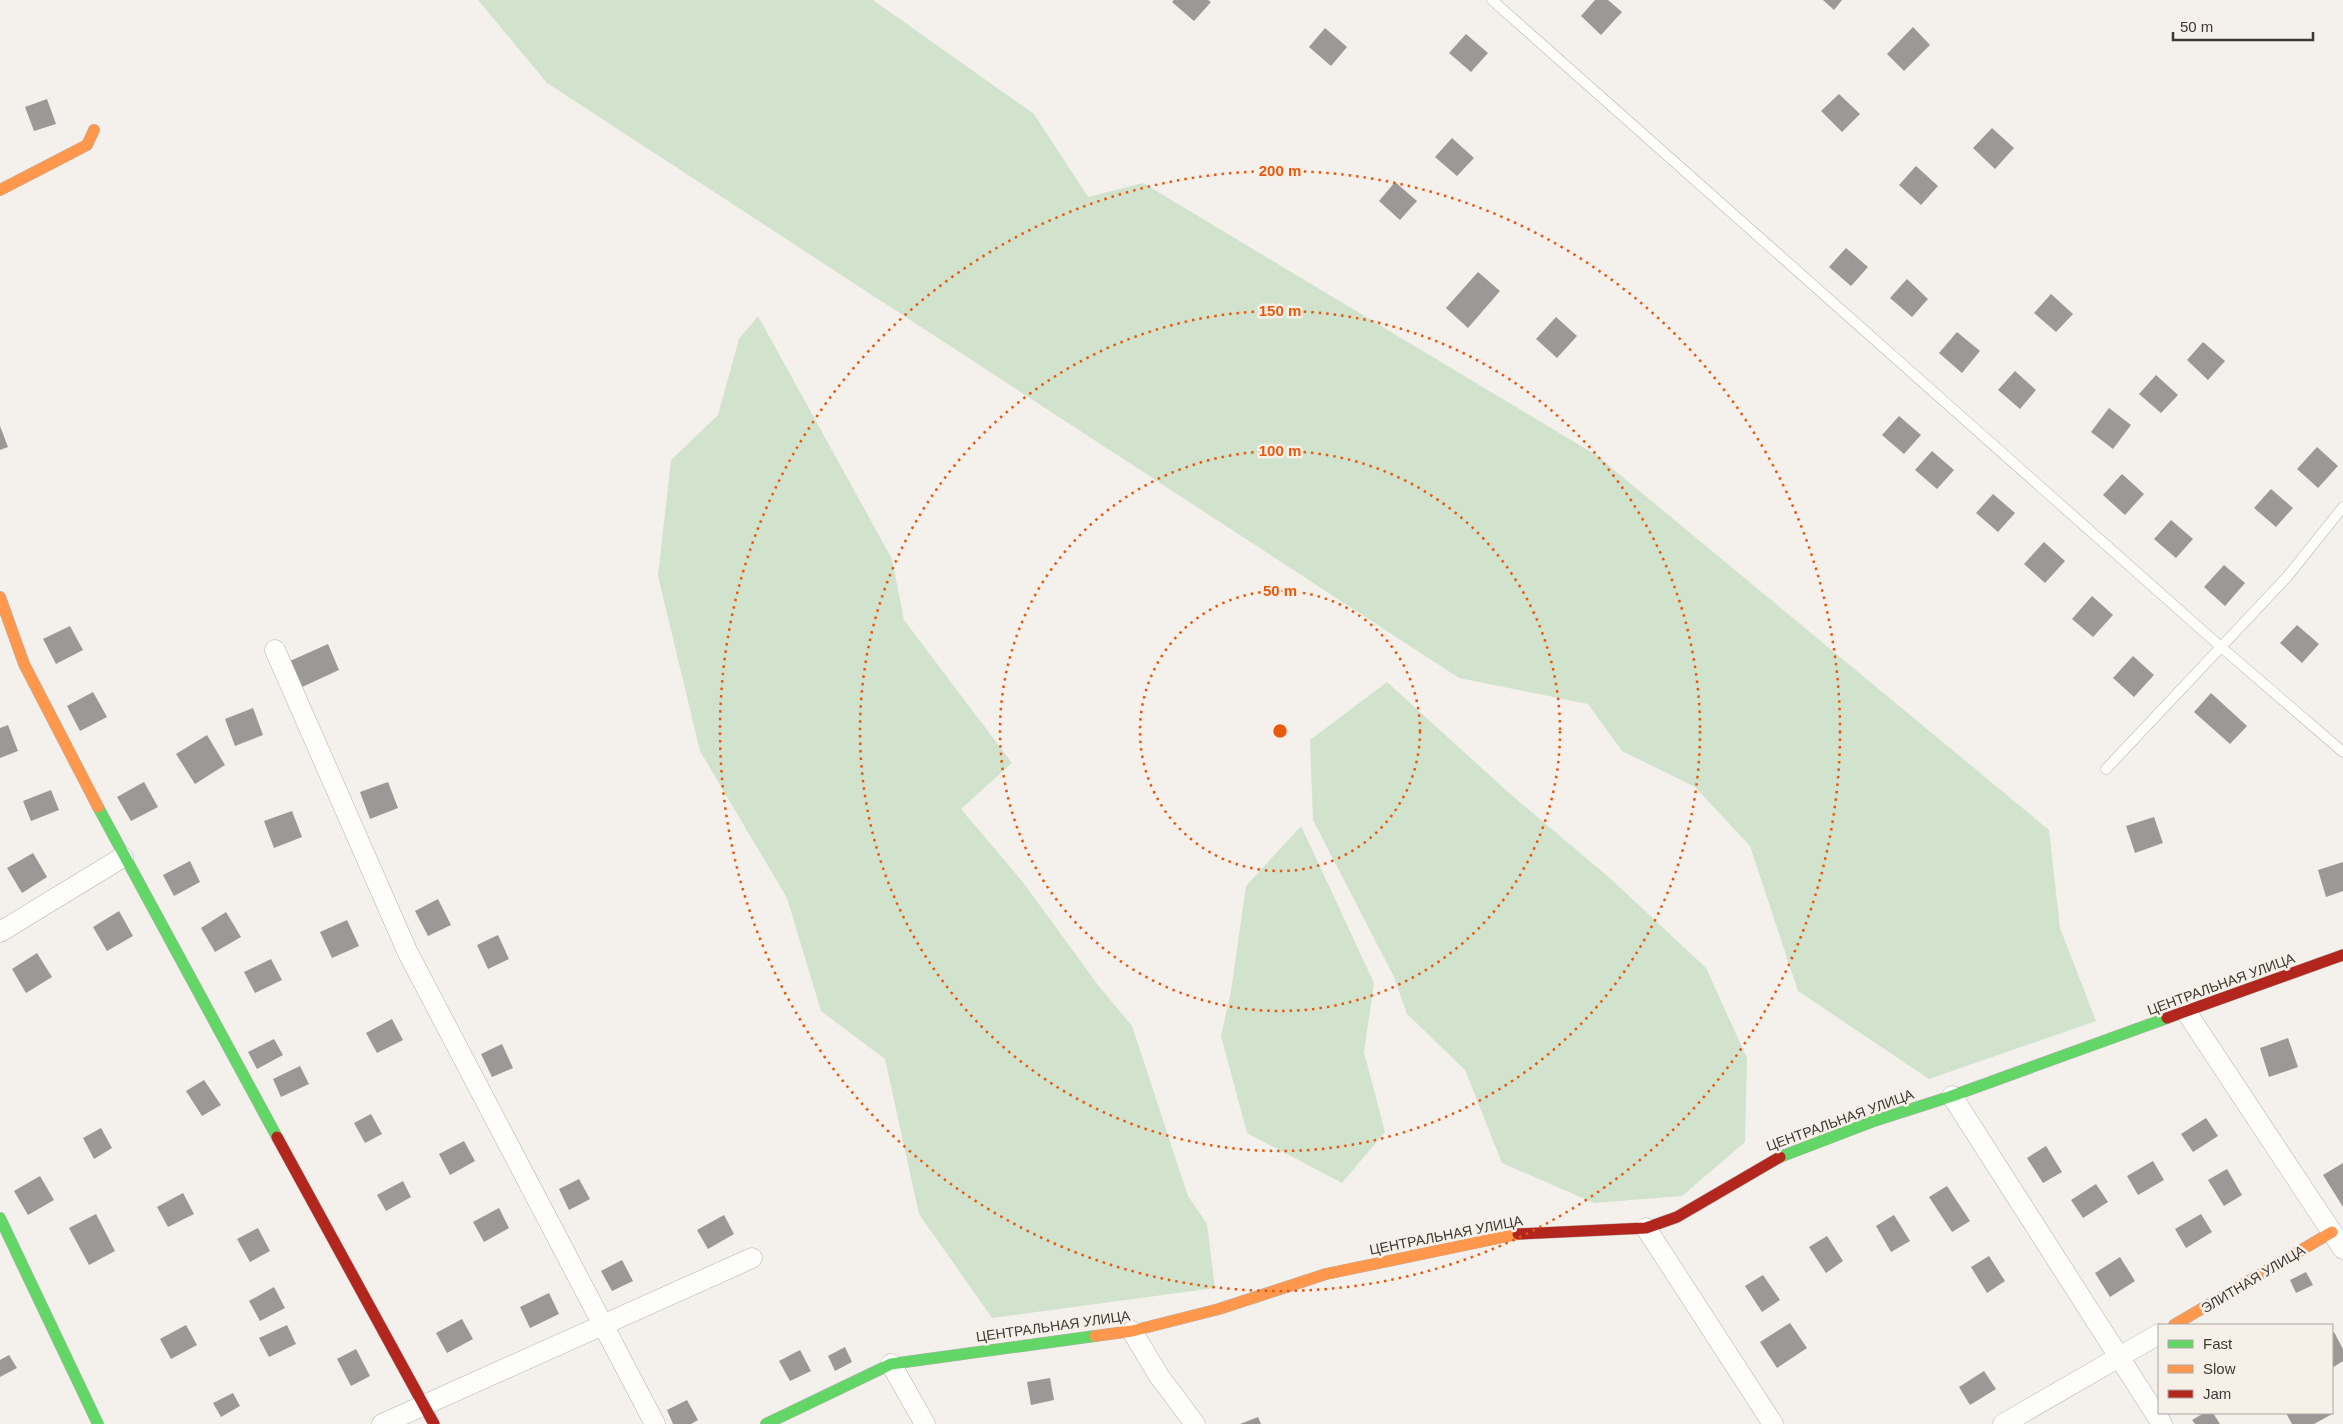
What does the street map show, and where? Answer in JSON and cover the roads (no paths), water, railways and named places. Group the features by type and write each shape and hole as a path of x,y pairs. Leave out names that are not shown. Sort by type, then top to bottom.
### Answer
{"street":[{"path":"0,190 87,145 94,130"},
{"path":"0,597 24,664 122,857 434,1424"},
{"path":"275,650 408,953 655,1424"},
{"path":"0,932 122,857"},
{"name":"ЦЕНТРАЛЬНАЯ УЛИЦА","path":"766,1424 890,1364 1132,1331 1220,1309 1326,1274 1514,1234 1646,1228 1677,1218 1771,1161 1874,1121 1952,1096 2343,956"},
{"path":"2186,1013 2337,1231 2343,1249"},
{"path":"1952,1096 2162,1424"},
{"path":"1646,1228 1773,1424"},
{"path":"3,1231 98,1424"},
{"name":"ЭЛИТНАЯ УЛИЦА","path":"2176,1324 2337,1231"},
{"path":"382,1424 752,1258"},
{"path":"1132,1331 1159,1376 1196,1424"},
{"path":"2003,1424 2158,1335"},
{"path":"890,1364 925,1424"}],"lane":[{"path":"1492,0 2221,647 2343,752"},
{"path":"2106,769 2287,577 2343,508"}]}
